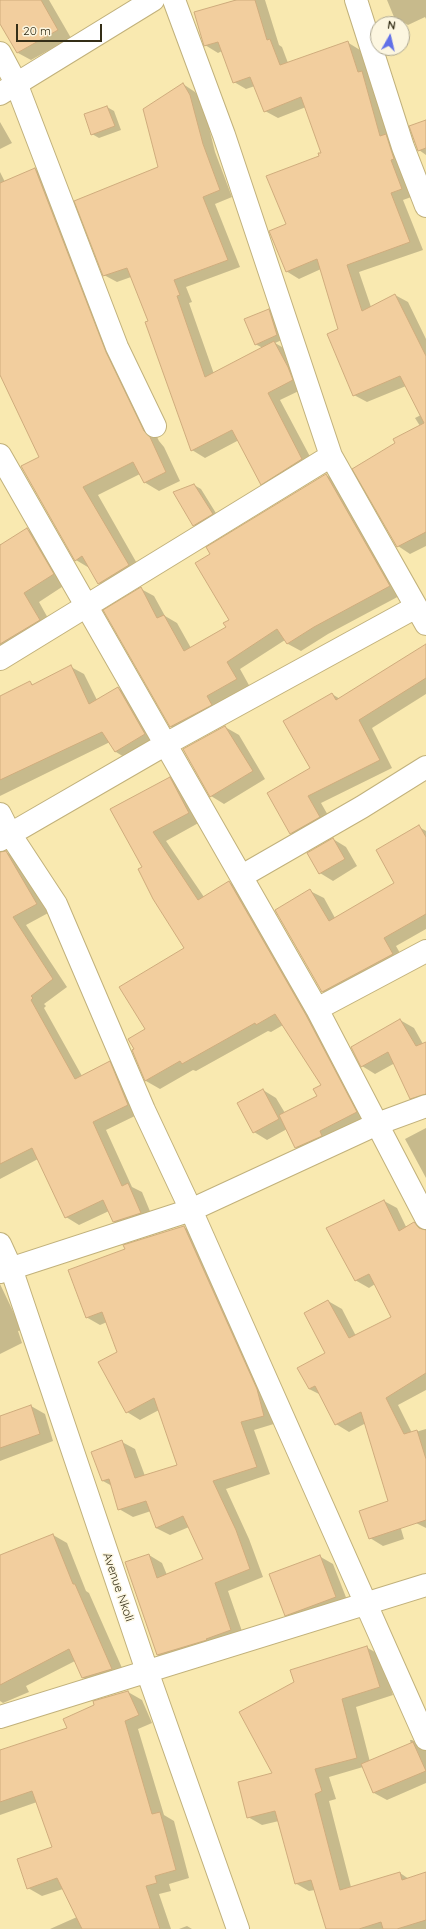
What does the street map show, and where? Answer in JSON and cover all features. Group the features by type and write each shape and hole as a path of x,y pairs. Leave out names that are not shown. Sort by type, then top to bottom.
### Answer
{"street":[{"path":"8,88 153,0"},
{"path":"5,837 166,744 421,616 331,456 224,135 174,0"},
{"path":"356,0 403,147 426,206"},
{"path":"0,53 8,88 117,347 155,426"},
{"path":"0,454 317,1009 426,1218"},
{"path":"0,659 41,635 85,605 331,456"},
{"path":"242,876 362,807 426,767"},
{"path":"0,814 5,837 56,904 144,1110 192,1210 426,1739"},
{"path":"317,1009 426,950"},
{"path":"6,1270 192,1210 377,1124 426,1106"},
{"name":"Avenue Nkoli","path":"0,1244 6,1270 238,1929"},
{"path":"0,1717 426,1585"}],"building":[{"path":"0,0 41,0 58,30 17,53 0,24"},
{"path":"236,0 255,0 267,40 270,39 280,65 348,41 358,72 362,71 380,136 386,134 394,159 391,160 402,189 391,193 410,242 347,265 362,311 395,294 426,356 426,532 397,547 352,469 395,443 393,439 424,423 400,376 353,396 327,334 338,329 317,259 286,272 269,231 286,224 266,176 319,156 318,153 321,153 301,97 264,112 250,77 233,83 218,42 204,46 194,12"},
{"path":"183,83 190,95 203,144 220,190 203,197 228,260 174,280 180,295 177,296 205,377 274,341 293,380 268,393 302,459 261,485 232,430 191,451 145,322 148,321 127,268 103,276 74,201 158,167 143,109"},
{"path":"107,106 115,126 91,135 84,114"},
{"path":"426,120 426,148 418,151 409,126"},
{"path":"35,168 106,352 144,431 150,437 166,472 144,483 133,462 83,487 129,565 98,584 82,556 75,561 21,466 39,457 0,375 0,183"},
{"path":"269,309 277,335 255,345 244,319"},
{"path":"326,474 390,586 314,627 287,644 277,629 227,662 237,679 207,696 212,705 170,727 103,610 141,587 157,618 164,615 184,651 226,627 223,623 229,620 195,563 210,554 206,547"},
{"path":"194,484 213,514 193,526 173,492"},
{"path":"27,528 54,574 24,593 40,620 0,644 0,545"},
{"path":"426,644 426,678 359,720 380,760 308,796 320,817 290,834 267,793 310,768 283,721 332,693 336,700"},
{"path":"71,665 89,704 118,687 145,734 115,752 102,732 0,780 0,696 30,681 32,685"},
{"path":"225,726 253,771 210,797 183,749"},
{"path":"170,777 189,813 153,832 198,900 229,881 306,1015 357,1112 320,1131 322,1136 295,1148 279,1115 317,1096 313,1089 321,1085 275,1014 256,1025 255,1023 182,1064 180,1061 145,1081 132,1050 134,1049 128,1039 145,1029 119,987 184,948 153,899 138,869 142,867 110,809"},
{"path":"419,825 426,837 426,914 384,938 393,954 322,992 275,910 310,889 329,921 394,883 376,850"},
{"path":"333,838 345,859 319,874 307,853"},
{"path":"6,851 37,904 13,917 53,979 31,996 33,998 31,1000 75,1079 110,1061 128,1105 93,1122 122,1186 128,1183 141,1213 113,1222 103,1200 65,1218 32,1148 0,1164 0,852"},
{"path":"400,1019 416,1046 426,1042 426,1094 410,1099 388,1052 361,1067 351,1047"},
{"path":"263,1089 279,1119 253,1133 237,1103"},
{"path":"384,1200 399,1231 414,1222 419,1228 426,1230 426,1373 386,1398 404,1434 417,1430 426,1459 426,1520 369,1539 359,1511 388,1501 361,1412 335,1425 315,1386 309,1389 297,1368 325,1353 304,1313 328,1300 349,1338 391,1317 369,1274 355,1281 326,1228"},
{"path":"184,1226 257,1389 264,1416 241,1422 257,1467 213,1481 236,1530 250,1569 215,1583 231,1630 206,1639 207,1640 157,1655 125,1562 149,1554 157,1578 203,1559 183,1516 156,1528 146,1501 118,1510 109,1479 102,1481 91,1452 122,1440 135,1478 177,1465 154,1398 126,1413 98,1362 117,1352 102,1312 86,1318 68,1270 125,1249 123,1245"},
{"path":"31,1405 40,1434 0,1448 0,1416"},
{"path":"53,1534 73,1584 75,1584 112,1669 82,1678 69,1649 0,1685 0,1555"},
{"path":"320,1555 336,1597 285,1616 269,1574"},
{"path":"367,1646 380,1687 342,1699 357,1758 315,1769 322,1791 315,1794 340,1890 400,1872 402,1880 426,1872 426,1920 397,1929 383,1929 381,1922 359,1929 326,1929 311,1880 295,1884 275,1811 247,1818 238,1782 272,1773 239,1712 294,1682 290,1670"},
{"path":"128,1691 139,1715 125,1721 152,1814 160,1812 176,1870 155,1876 157,1883 146,1886 160,1929 82,1929 57,1878 27,1889 17,1859 52,1847 32,1791 0,1802 0,1750 67,1728 63,1719 94,1705 93,1701"},
{"path":"413,1742 426,1771 373,1793 361,1764"}]}
